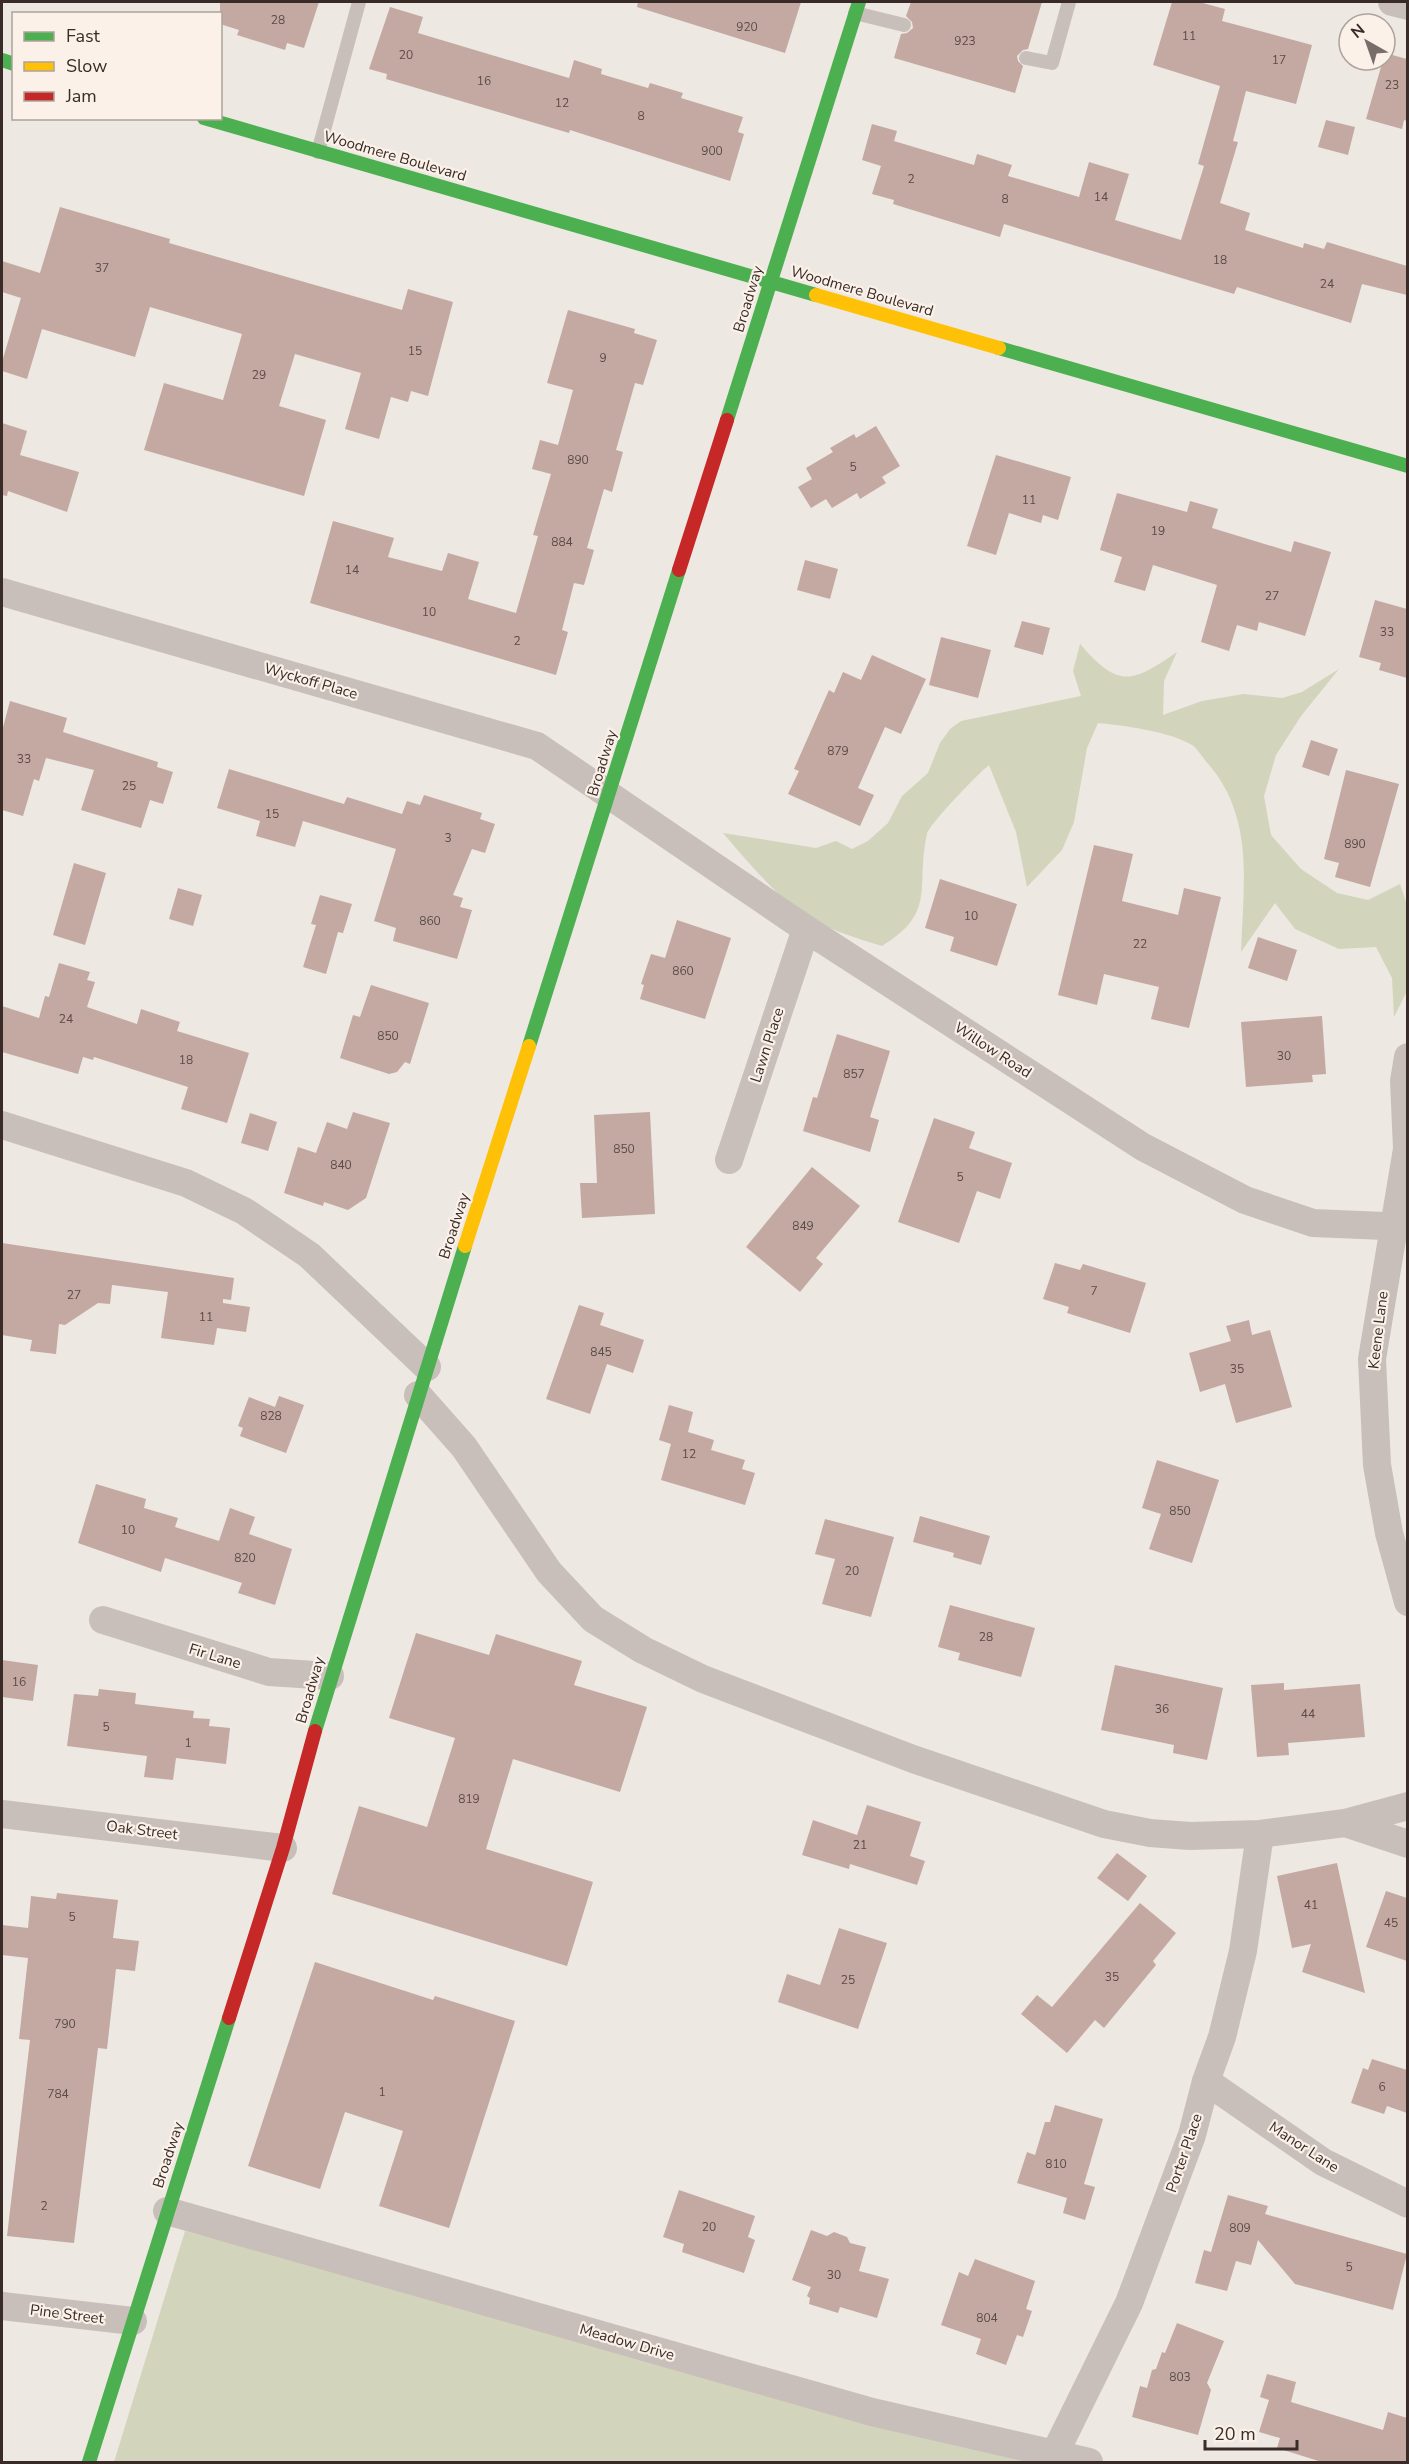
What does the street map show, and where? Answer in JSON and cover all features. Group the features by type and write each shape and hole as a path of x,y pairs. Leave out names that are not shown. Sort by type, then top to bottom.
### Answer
{"main road":[{"name":"Broadway","path":"90,2463 167,2211 283,1848 330,1676 857,7"},
{"name":"Woodmere Boulevard","path":"211,120 1407,466"}],"street":[{"path":"1392,2 1407,6"},
{"name":"Wyckoff Place","path":"2,592 537,746 610,795"},
{"name":"Willow Road","path":"610,795 806,929 1143,1147 1245,1200 1313,1223 1400,1227"},
{"name":"Lawn Place","path":"729,1160 806,929"},
{"name":"Keene Lane","path":"1407,1057 1404,1081 1407,1149 1400,1227 1372,1359 1377,1465 1389,1533 1407,1602"},
{"path":"2,1125 186,1183 244,1211 309,1255 427,1367"},
{"path":"418,1395 464,1447 549,1572 593,1619 642,1650 703,1679 913,1759 1104,1824 1150,1833 1190,1836 1260,1834 1345,1823 1407,1806"},
{"name":"Fir Lane","path":"103,1620 269,1672 330,1676"},
{"name":"Oak Street","path":"2,1814 283,1848"},
{"path":"1345,1823 1407,1844"},
{"name":"Porter Place","path":"1054,2454 1129,2303 1191,2135 1206,2080 1222,2037 1243,1951 1260,1834"},
{"name":"Manor Lane","path":"1206,2080 1323,2162 1407,2204"},
{"name":"Meadow Drive","path":"167,2211 872,2412 1089,2463"},
{"name":"Pine Street","path":"2,2306 133,2321"}],"lane":[{"path":"318,152 359,2"},
{"path":"1026,58 1052,63 1069,2"},
{"path":"857,7 904,25"}],"green space":[{"path":"1080,644 1105,669 1126,676 1137,675 1148,670 1177,652 1164,681 1163,715 1202,701 1244,694 1282,698 1302,692 1339,669 1301,716 1276,755 1264,796 1271,835 1301,869 1337,893 1368,900 1400,884 1407,905 1407,991 1394,1017 1392,978 1376,947 1339,949 1295,929 1275,903 1241,952 1243,855 1234,809 1224,787 1195,747 1172,736 1133,727 1098,723 1087,748 1074,822 1062,850 1027,887 1016,832 989,765 930,828 924,852 918,909 900,934 882,946 829,928 801,912 765,880 723,833 816,848 836,841 852,849 868,841 888,823 902,796 928,773 940,743 950,729 961,721 1081,696 1073,671"},
{"path":"185,2231 1044,2462 114,2462"}],"building":[{"path":"220,2 319,2 304,48 287,43 285,50 237,35 239,30 222,25 222,12 220,12"},
{"path":"638,2 801,2 785,53 637,7"},
{"path":"911,2 1042,2 1028,49 1023,50 1017,56 1023,66 1015,93 894,58 901,34 913,28 912,22 906,16"},
{"path":"1172,2 1199,2 1225,9 1222,21 1312,45 1296,104 1246,91 1233,141 1238,142 1220,203 1250,213 1245,230 1303,248 1304,243 1324,249 1327,242 1407,266 1407,295 1362,284 1351,323 1237,287 1234,294 1004,224 1000,237 893,204 894,200 872,194 881,166 862,160 872,124 897,131 894,141 974,165 977,154 1012,165 1008,176 1079,197 1089,162 1129,174 1115,220 1181,240 1204,166 1198,164 1220,86 1153,65"},
{"path":"390,7 423,17 418,33 569,78 574,60 602,69 601,74 648,88 650,83 683,93 681,98 743,117 738,132 744,134 730,181 570,130 569,133 386,79 387,74 369,69"},
{"path":"1397,56 1407,59 1407,121 1404,120 1402,129 1366,119 1380,72 1397,72"},
{"path":"1326,120 1355,127 1348,155 1318,147"},
{"path":"60,207 170,239 169,243 402,310 408,289 453,302 428,396 411,391 408,402 391,397 379,439 345,429 361,373 295,354 279,406 326,420 304,496 144,450 164,383 223,400 242,334 150,307 135,357 42,329 27,379 2,371 2,362 21,298 2,292 2,261 40,273"},
{"path":"568,310 635,329 634,333 657,340 643,385 635,383 616,450 623,452 612,492 604,489 587,548 594,550 584,585 574,583 562,630 568,632 556,675 310,603 333,521 394,538 388,557 442,571 448,553 479,562 468,599 516,613 538,536 533,535 551,474 532,469 540,440 558,445 573,390 547,383"},
{"path":"2,423 27,431 20,455 79,472 67,512 8,491 7,496 2,495"},
{"path":"876,426 900,466 882,477 886,483 860,499 857,493 832,508 826,499 811,508 798,487 812,479 806,468 833,452 830,448 854,434 856,438"},
{"path":"996,455 1071,477 1058,520 1043,515 1041,523 1009,513 996,555 967,546"},
{"path":"1117,493 1187,512 1190,501 1218,509 1212,528 1291,552 1294,541 1331,552 1305,636 1259,622 1257,631 1237,625 1229,651 1201,642 1217,585 1153,565 1145,591 1114,582 1122,557 1100,550"},
{"path":"805,560 838,569 830,599 797,590"},
{"path":"1375,600 1407,609 1407,678 1379,670 1381,663 1359,657"},
{"path":"1022,621 1050,628 1043,655 1014,647"},
{"path":"941,637 991,650 978,698 929,685"},
{"path":"872,655 926,679 901,734 885,727 858,788 874,795 860,826 788,794 799,771 794,769 829,690 834,693 843,672 861,680"},
{"path":"10,701 67,718 63,732 158,762 157,767 173,772 163,804 150,800 141,828 81,810 94,770 46,758 39,781 34,779 23,816 2,810 2,731"},
{"path":"1311,740 1338,749 1329,776 1302,767"},
{"path":"229,769 344,804 347,797 402,814 407,801 420,805 424,795 482,813 480,819 495,824 485,853 472,849 453,895 463,898 460,907 472,910 457,959 393,941 396,928 374,921 396,849 303,821 295,847 256,836 260,821 217,808"},
{"path":"1346,770 1399,784 1370,887 1335,877 1339,863 1324,859"},
{"path":"1094,845 1133,854 1122,901 1178,915 1184,888 1221,897 1189,1028 1151,1019 1159,987 1104,974 1097,1005 1058,995"},
{"path":"74,863 106,873 85,945 53,935"},
{"path":"940,879 1017,904 997,966 950,951 954,937 925,928"},
{"path":"178,888 202,895 193,926 169,919"},
{"path":"320,895 352,904 343,933 338,932 326,974 303,967 316,925 311,924"},
{"path":"677,920 731,938 705,1019 640,999 644,985 641,984 651,954 665,958"},
{"path":"1258,937 1297,950 1287,981 1248,968"},
{"path":"59,963 90,972 87,980 95,982 87,1007 137,1024 141,1009 180,1022 177,1031 249,1053 227,1123 181,1109 188,1087 94,1057 93,1060 83,1057 78,1074 2,1052 2,1006 39,1018 45,996 49,997"},
{"path":"371,985 429,1003 410,1064 405,1062 397,1072 389,1074 340,1058 353,1015 360,1017"},
{"path":"1322,1016 1326,1074 1312,1075 1313,1082 1246,1087 1241,1022"},
{"path":"837,1034 890,1051 870,1117 879,1120 870,1152 803,1131 813,1097 817,1098"},
{"path":"353,1112 390,1123 366,1198 348,1210 324,1202 323,1206 284,1193 298,1147 316,1153 327,1122 347,1129"},
{"path":"650,1112 655,1214 582,1218 580,1183 597,1183 594,1115"},
{"path":"250,1113 277,1122 268,1151 241,1143"},
{"path":"934,1118 975,1132 969,1148 1012,1163 1000,1199 977,1191 959,1243 898,1222"},
{"path":"812,1167 860,1206 816,1258 823,1264 800,1292 746,1247"},
{"path":"2,1243 234,1278 231,1300 223,1299 223,1303 250,1307 246,1332 217,1328 214,1345 161,1338 168,1292 112,1285 110,1304 98,1303 65,1325 59,1324 56,1354 30,1351 32,1340 2,1335"},
{"path":"1055,1263 1080,1270 1083,1264 1146,1283 1130,1333 1067,1313 1069,1307 1043,1299"},
{"path":"579,1305 604,1313 600,1325 644,1340 633,1373 607,1364 590,1414 546,1399"},
{"path":"1249,1320 1252,1335 1270,1330 1292,1407 1236,1423 1225,1384 1200,1392 1189,1353 1231,1341 1226,1326"},
{"path":"279,1396 304,1405 286,1453 240,1436 243,1428 238,1426 249,1397 275,1407"},
{"path":"669,1405 693,1412 688,1432 714,1440 711,1450 745,1460 742,1469 755,1473 745,1505 661,1480 671,1444 659,1440"},
{"path":"1157,1460 1219,1480 1192,1563 1149,1549 1161,1514 1142,1508"},
{"path":"96,1484 146,1499 144,1508 178,1518 175,1527 219,1541 230,1508 255,1517 249,1534 292,1549 275,1605 238,1593 242,1583 165,1558 161,1572 78,1543"},
{"path":"920,1516 990,1536 981,1565 953,1557 954,1553 913,1542"},
{"path":"825,1519 894,1537 871,1617 822,1604 835,1559 815,1554"},
{"path":"950,1605 1035,1628 1021,1677 958,1660 960,1653 938,1647"},
{"path":"416,1633 489,1655 496,1634 582,1661 574,1685 647,1707 620,1792 513,1759 486,1849 593,1882 567,1966 332,1894 359,1806 427,1827 455,1738 389,1718"},
{"path":"2,1660 38,1665 33,1701 2,1697"},
{"path":"1115,1665 1223,1688 1207,1760 1173,1753 1174,1745 1101,1730"},
{"path":"1284,1683 1284,1690 1360,1684 1365,1737 1288,1743 1289,1755 1257,1757 1251,1685"},
{"path":"99,1689 136,1693 135,1704 194,1711 193,1718 210,1719 209,1726 230,1728 226,1764 176,1758 173,1780 144,1777 147,1756 67,1746 74,1694 98,1696"},
{"path":"867,1805 921,1822 910,1856 925,1861 917,1885 850,1864 849,1869 802,1855 813,1820 857,1835"},
{"path":"1117,1853 1147,1876 1128,1901 1097,1878"},
{"path":"1337,1863 1365,1993 1302,1972 1311,1944 1292,1948 1277,1876"},
{"path":"1386,1891 1407,1898 1407,1961 1366,1947"},
{"path":"57,1893 118,1900 113,1938 139,1941 135,1971 116,1969 107,2049 98,2048 74,2243 7,2236 30,2040 19,2039 28,1958 2,1955 2,1925 28,1928 31,1896 56,1899"},
{"path":"1140,1903 1176,1933 1153,1961 1156,1965 1104,2028 1095,2020 1067,2053 1021,2014 1037,1995 1052,2007"},
{"path":"839,1928 887,1943 858,2029 778,2002 787,1974 820,1985"},
{"path":"315,1962 433,2000 435,1996 515,2021 449,2228 379,2206 403,2131 345,2112 320,2189 248,2166"},
{"path":"1372,2059 1407,2070 1407,2113 1387,2106 1384,2114 1351,2103 1363,2068 1368,2070"},
{"path":"1055,2105 1103,2119 1084,2184 1095,2187 1085,2220 1063,2213 1067,2198 1017,2183 1027,2152 1035,2155 1045,2122 1050,2122"},
{"path":"679,2190 755,2216 748,2237 755,2240 744,2273 682,2252 684,2244 663,2237"},
{"path":"1228,2195 1268,2206 1265,2214 1407,2254 1393,2310 1295,2284 1258,2240 1251,2265 1236,2261 1227,2291 1195,2283 1204,2250 1211,2252"},
{"path":"811,2230 827,2236 834,2232 847,2237 850,2243 866,2247 859,2271 889,2279 877,2318 840,2307 838,2313 809,2304 810,2298 807,2296 811,2287 792,2280"},
{"path":"975,2259 1035,2281 1026,2309 1032,2311 1023,2337 1017,2335 1006,2365 976,2354 981,2339 941,2325 959,2272 968,2276"},
{"path":"1177,2323 1224,2341 1207,2383 1211,2390 1198,2435 1132,2417 1140,2386 1147,2388 1152,2370 1156,2369 1162,2352 1165,2353"},
{"path":"1267,2374 1296,2382 1291,2402 1383,2430 1388,2412 1407,2418 1407,2463 1325,2463 1277,2448 1280,2438 1259,2432 1269,2400 1260,2397"}],"traffic: fast":[{"path":"727,420 859,2"},
{"path":"2,60 12,63"},
{"path":"211,120 816,295"},
{"path":"999,348 1408,466"},
{"path":"529,1046 679,570"},
{"path":"315,1731 465,1246"},
{"path":"89,2462 229,2018"}],"traffic: slow":[{"path":"816,295 999,348"},
{"path":"465,1246 529,1046"}],"traffic: jam":[{"path":"679,570 727,420"},
{"path":"229,2018 283,1848 315,1731"}]}
